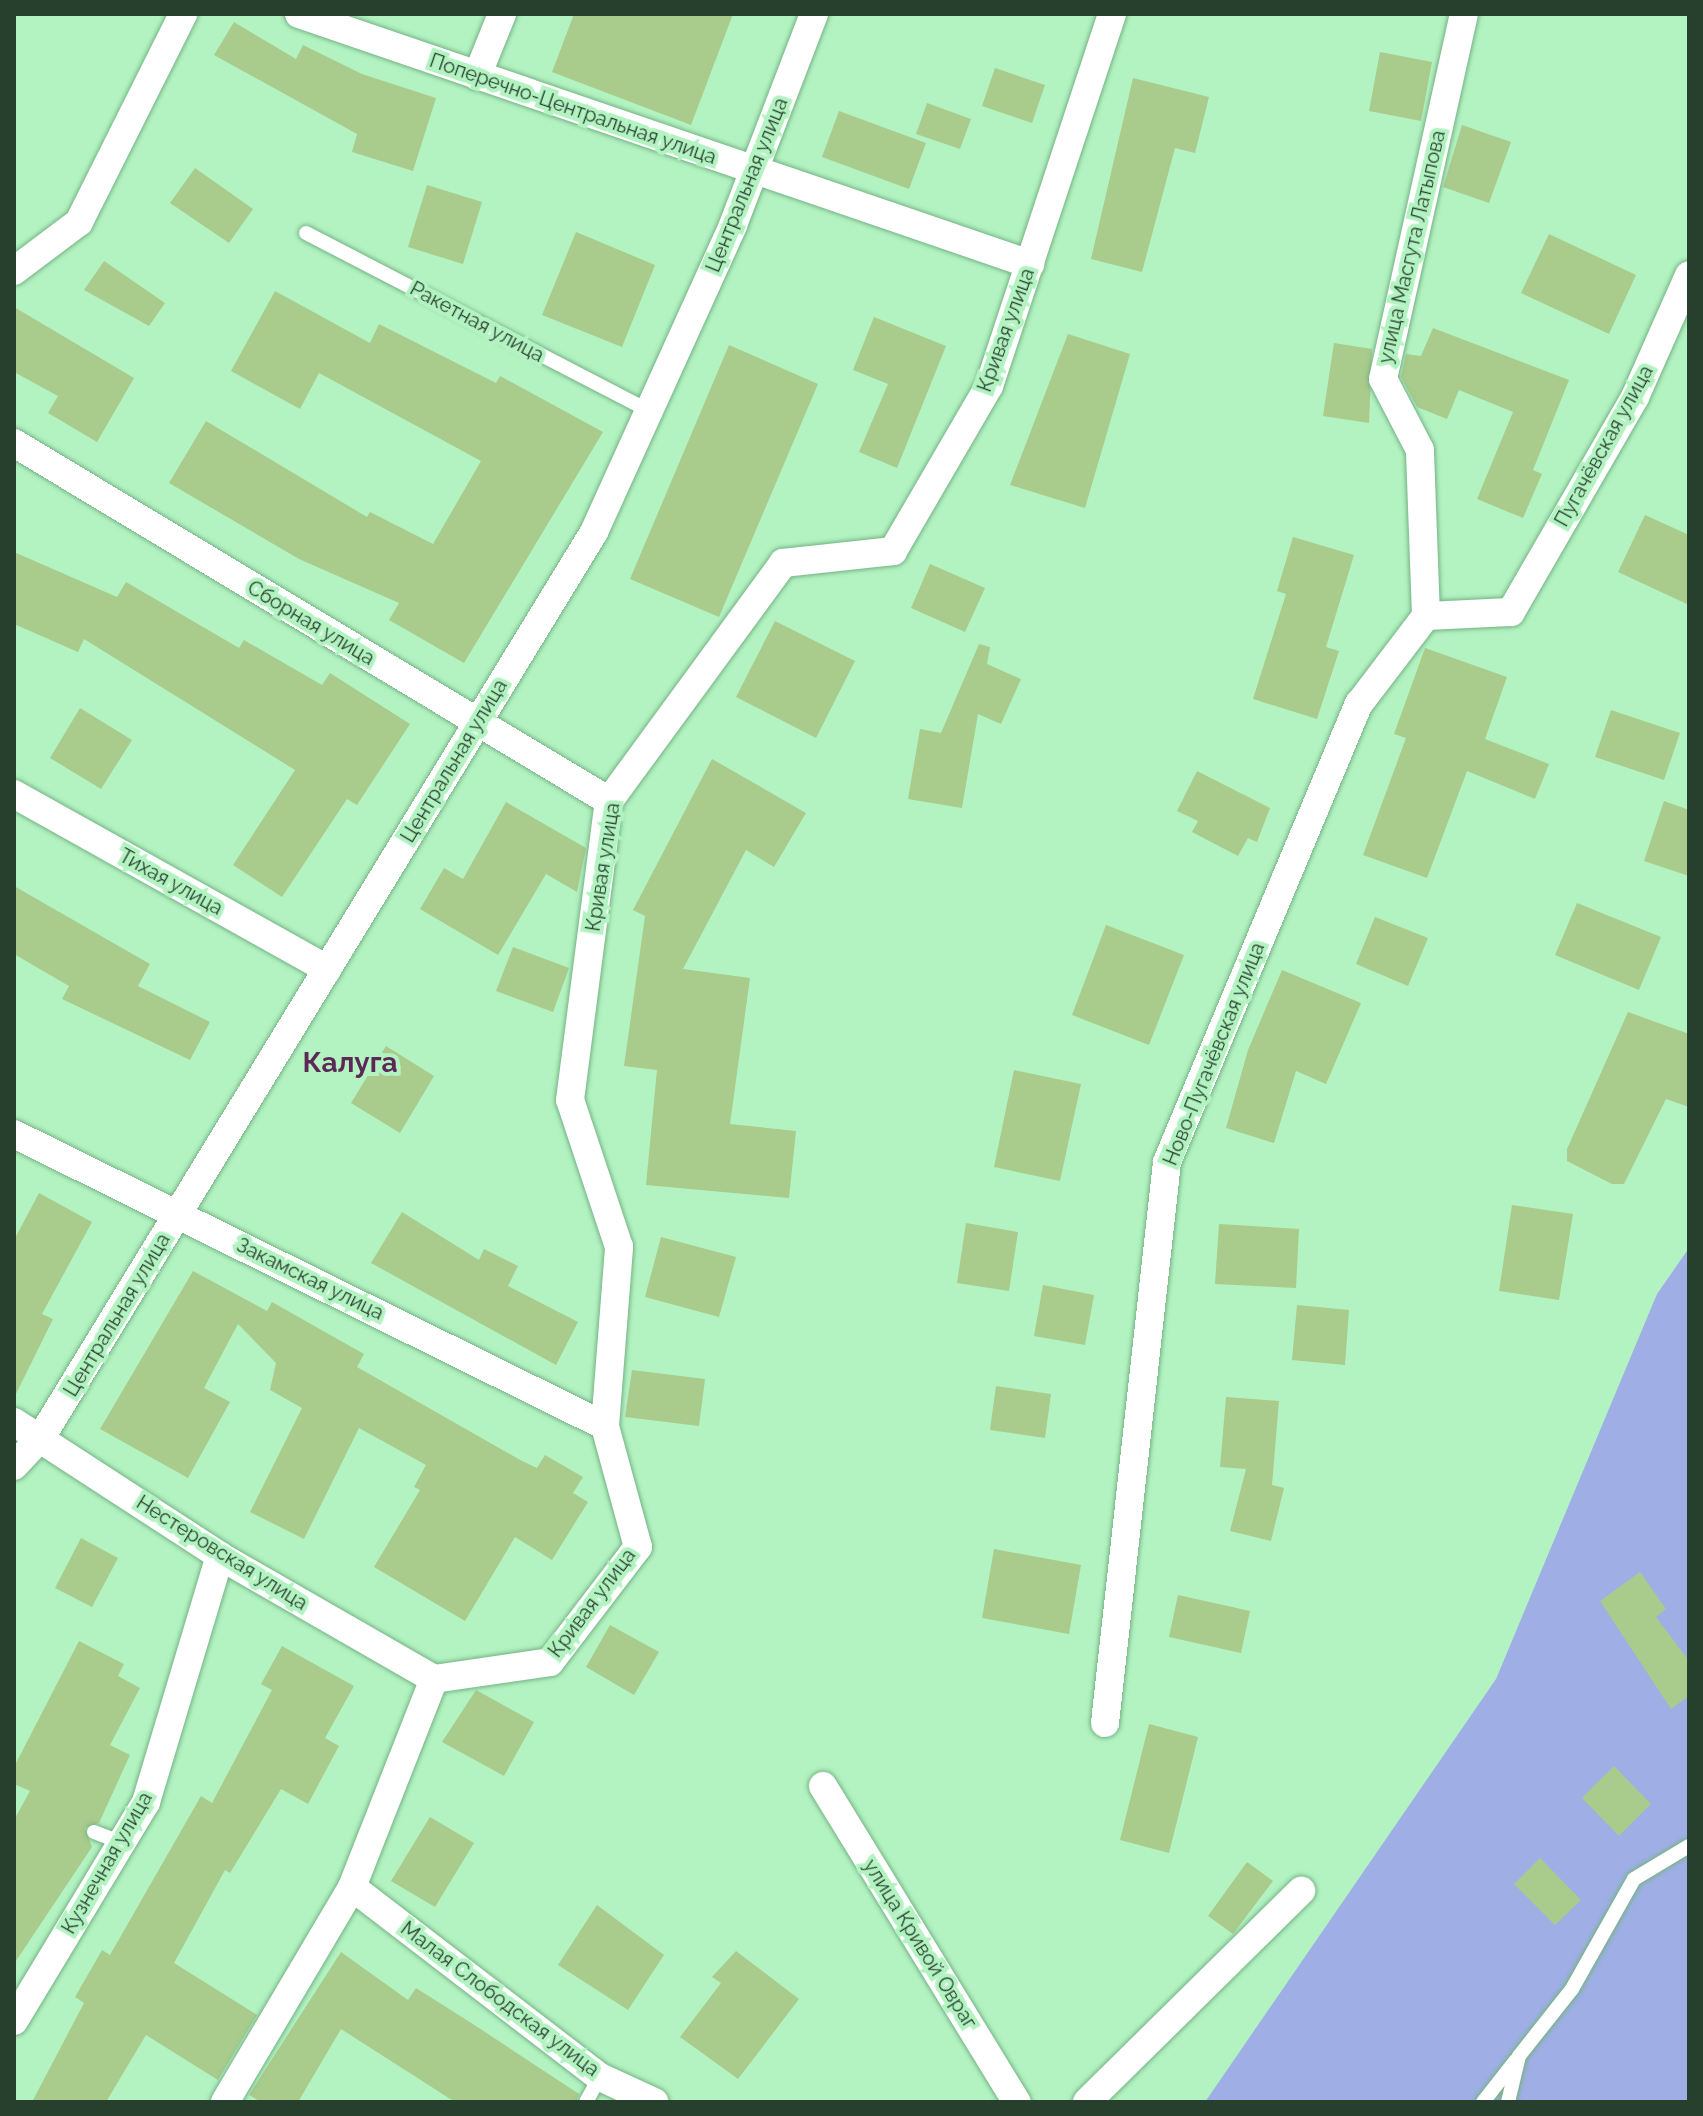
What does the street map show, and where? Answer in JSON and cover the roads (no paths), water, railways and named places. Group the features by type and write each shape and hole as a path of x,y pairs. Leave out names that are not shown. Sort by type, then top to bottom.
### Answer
{"street":[{"path":"14,271 79,222 183,14"},
{"name":"Поперечно-Центральная улица","path":"299,14 1030,264"},
{"path":"477,76 502,14"},
{"name":"Центральная улица","path":"14,1466 42,1436 594,532 755,172 814,14"},
{"name":"Кривая улица","path":"434,1679 550,1662 638,1547 605,1426 619,1247 570,1100 609,801 783,563 893,551 989,386 1112,14"},
{"name":"улица Масгута Латыпова","path":"1426,616 1420,450 1383,379 1464,14"},
{"name":"Пугачёвская улица","path":"1426,616 1511,612 1635,397 1689,275"},
{"name":"Сборная улица","path":"14,443 609,801"},
{"name":"Ново-Пугачёвская улица","path":"1105,1723 1167,1162 1359,704 1426,616"},
{"name":"Тихая улица","path":"14,794 327,969"},
{"name":"Закамская улица","path":"14,1134 605,1426"},
{"name":"Нестеровская улица","path":"14,1422 42,1436 220,1556 434,1679"},
{"name":"Кузнечная улица","path":"14,2021 146,1802 220,1556"},
{"path":"225,2102 352,1887 434,1679"},
{"name":"улица Кривой Овраг","path":"823,1786 1017,2102"},
{"name":"Малая Слободская улица","path":"352,1887 600,2077 654,2102"},
{"path":"1087,2102 1301,1891"}],"lane":[{"name":"Ракетная улица","path":"306,233 649,411"},
{"path":"94,1832 122,1843"},
{"path":"1483,2102 1572,1989 1634,1879 1689,1846"},
{"path":"1508,2102 1519,2056"},
{"path":"586,2102 600,2077"}],"district":[{"name":"Калуга","path":"350,1063"}]}
